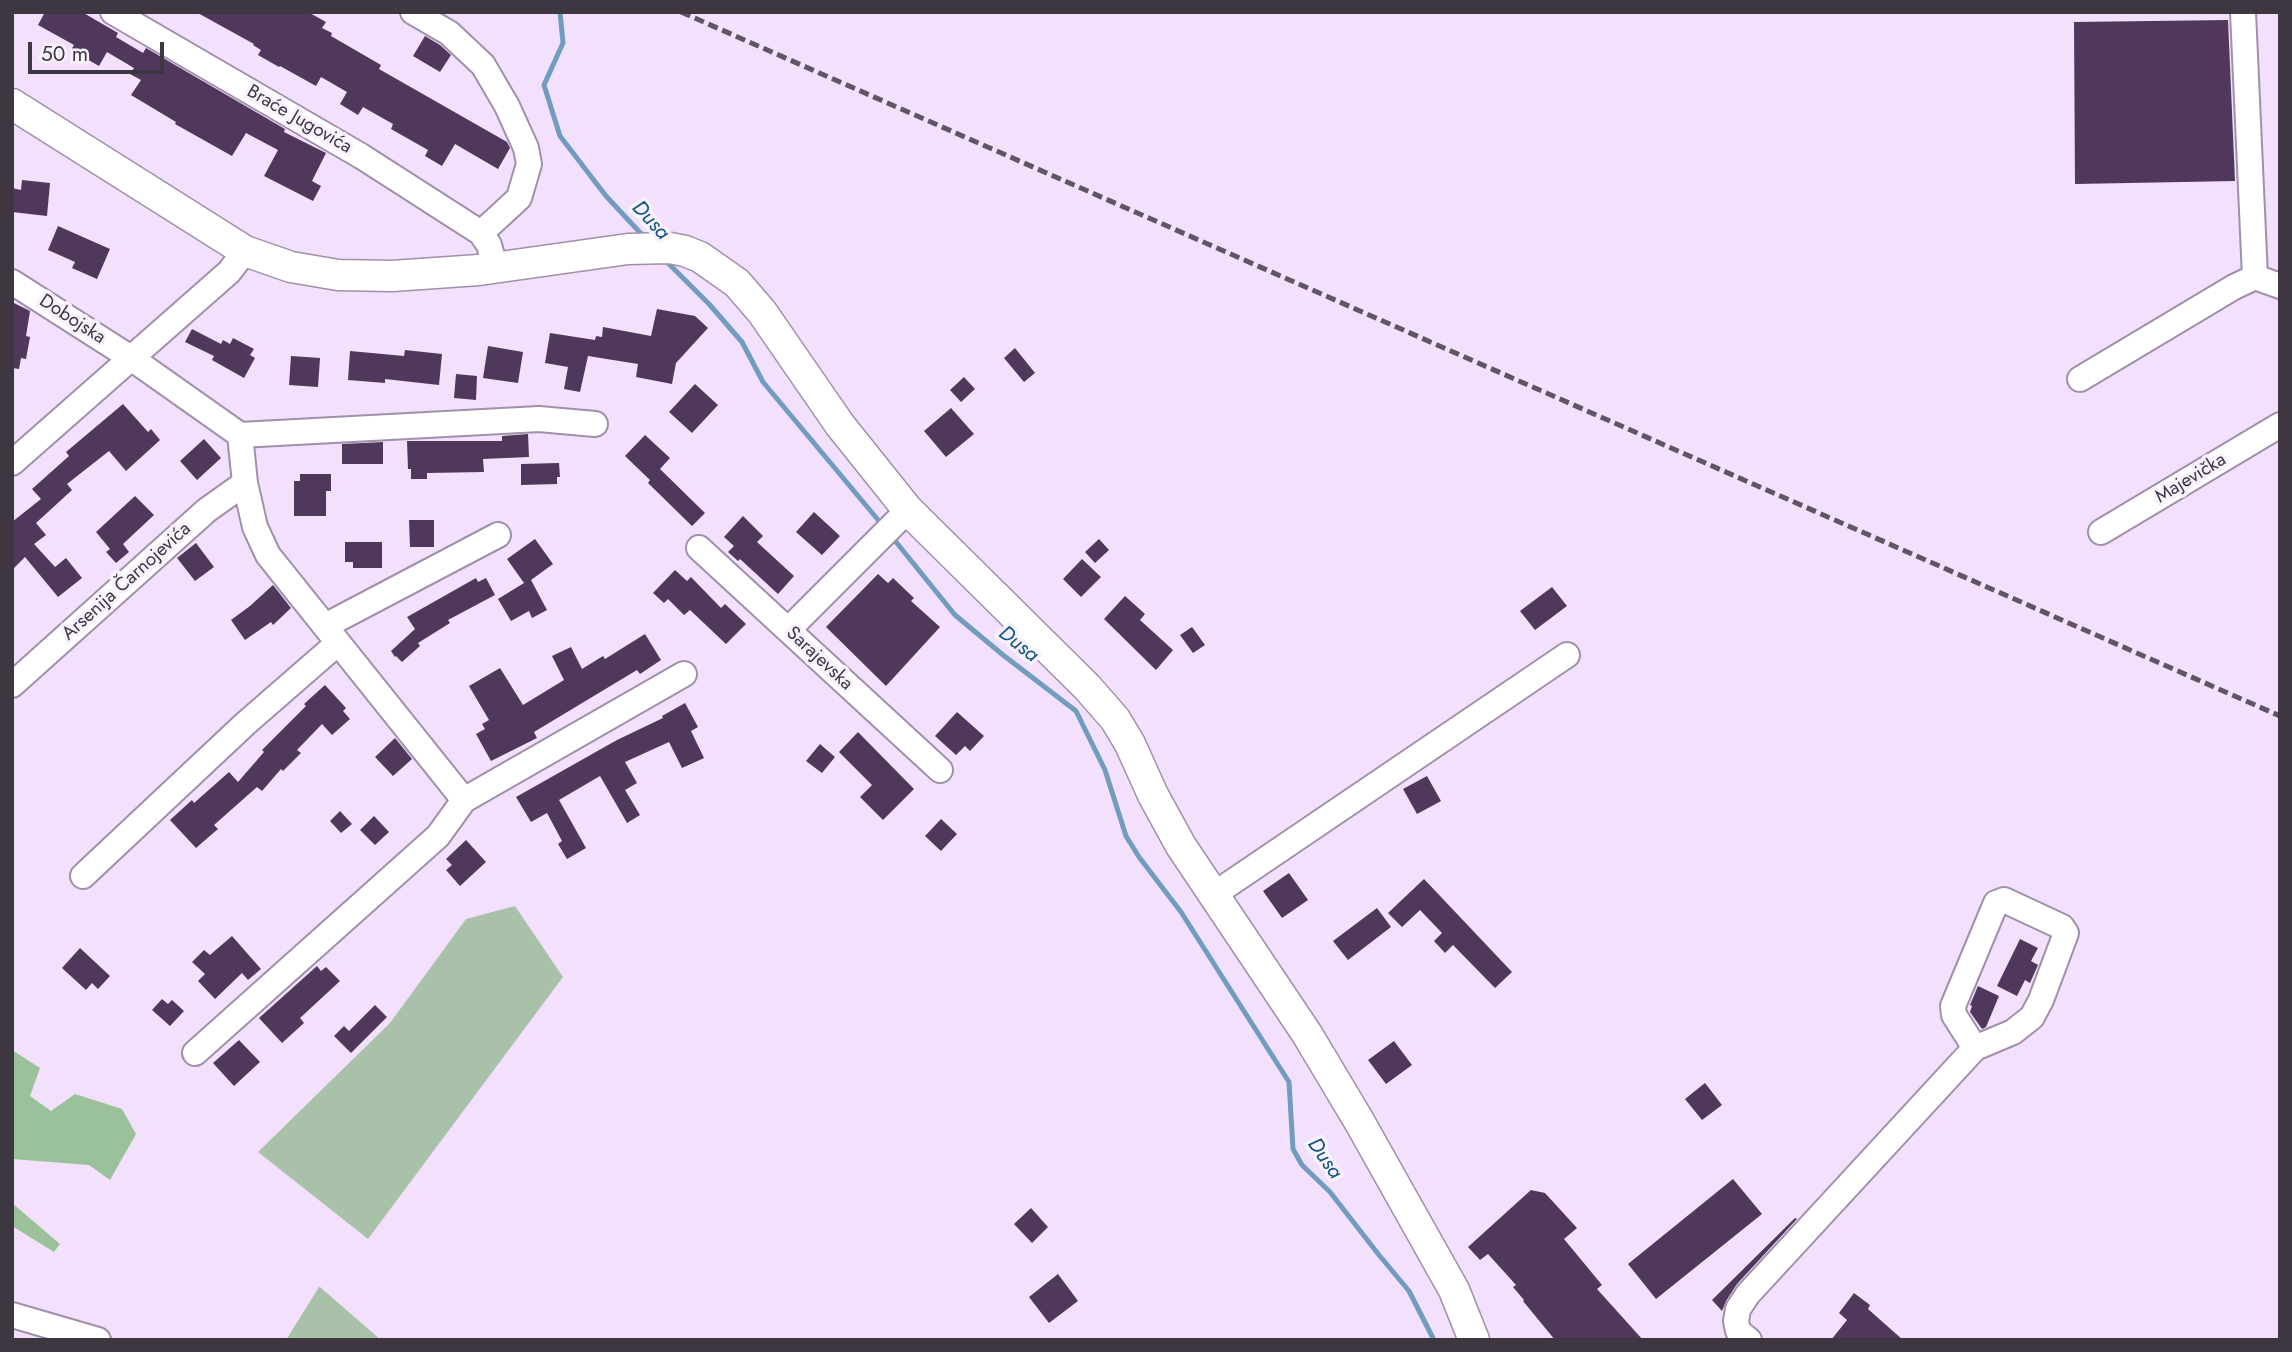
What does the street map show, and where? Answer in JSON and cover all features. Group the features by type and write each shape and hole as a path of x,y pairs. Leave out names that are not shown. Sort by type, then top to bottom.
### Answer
{"main road":[{"path":"12,104 245,251 291,267 338,275 392,276 495,267 628,249 670,248 700,257 737,283 762,312 901,515 1087,687 1115,719 1181,846 1307,1034 1359,1121 1454,1290 1474,1340"}],"street":[{"name":"Braće Jugovića","path":"113,12 361,156 481,233"},
{"path":"413,12 449,33 483,65 507,106 526,148 530,164 519,198 481,233 489,245 495,267"},
{"path":"2243,12 2255,277"},
{"path":"15,457 229,272 245,251"},
{"path":"2080,379 2255,277 2280,286"},
{"name":"Dobojska","path":"12,282 131,358 240,435"},
{"path":"464,800 268,555 255,527 245,483 240,435 539,419 595,424"},
{"name":"Majevička","path":"2101,532 2280,425"},
{"name":"Arsenija Čarnojevića","path":"12,685 207,510 245,483"},
{"path":"788,630 901,515"},
{"path":"83,876 245,724 332,634 498,535"},
{"name":"Sarajevska","path":"699,548 940,770"},
{"path":"1213,895 1567,655"},
{"path":"195,1053 438,836 464,800 684,674"},
{"path":"1749,1340 1738,1331 1736,1321 1738,1309 1748,1294 1975,1048 2014,1032 2032,1017 2042,1000 2066,933 2062,927 2004,900 1996,903 1953,1006 1954,1015 1975,1048"},
{"path":"12,1315 98,1340"}],"green space":[{"path":"515,906 563,977 368,1239 258,1152 390,1023 466,919"},
{"path":"12,1050 40,1068 30,1096 51,1111 75,1094 122,1109 136,1134 110,1180 89,1165 12,1159"},
{"path":"12,1203 60,1244 54,1252 12,1226"},
{"path":"320,1287 381,1340 286,1340"}],"building":[{"path":"45,12 82,12 118,33 116,37 143,53 146,48 285,129 284,132 326,153 312,181 321,186 313,201 264,176 278,150 246,133 232,156 175,124 176,122 131,95 141,80 130,74 134,68 107,52 99,66 71,50 74,45 38,25"},
{"path":"196,12 308,12 326,22 322,28 332,33 331,36 381,65 379,69 507,142 510,148 498,169 455,144 442,166 425,156 428,150 391,129 393,124 363,107 358,115 340,104 347,92 321,77 316,86 279,67 258,55 261,50 254,44"},
{"path":"2228,20 2235,181 2075,184 2074,22"},
{"path":"425,36 451,55 440,72 413,56"},
{"path":"22,180 50,183 47,216 12,212 12,188 21,190"},
{"path":"58,226 110,249 97,279 72,268 75,262 48,250"},
{"path":"12,302 30,311 26,336 30,337 26,359 21,358 19,369 12,368"},
{"path":"657,309 695,316 708,328 676,363 672,384 636,377 638,364 588,356 580,392 564,389 568,367 545,363 550,333 595,340 596,336 602,337 603,327 651,336"},
{"path":"192,329 221,344 223,340 230,344 233,338 254,349 250,355 255,358 244,378 212,360 214,356 185,342"},
{"path":"488,346 523,352 518,383 483,378"},
{"path":"1015,348 1035,373 1024,382 1004,358"},
{"path":"405,350 442,354 439,385 385,379 385,383 348,380 350,351 404,356"},
{"path":"291,356 320,358 318,387 289,385"},
{"path":"456,374 477,376 476,400 454,398"},
{"path":"964,377 975,389 961,402 950,390"},
{"path":"695,384 718,405 692,433 669,412"},
{"path":"123,404 148,432 151,429 160,440 126,471 109,451 67,484 72,490 36,523 46,535 34,544 55,567 66,558 82,578 58,597 25,557 12,570 12,522 41,499 32,489 69,456 66,452"},
{"path":"951,408 974,434 946,457 924,431"},
{"path":"528,434 529,457 483,459 484,472 427,473 427,479 411,479 407,441 502,441 502,436"},
{"path":"645,435 670,458 660,469 705,513 692,526 625,456"},
{"path":"204,439 221,458 197,480 180,461"},
{"path":"383,442 383,464 342,464 342,444"},
{"path":"559,463 560,477 557,477 557,484 521,485 521,464"},
{"path":"300,474 331,474 331,491 326,491 326,516 294,516 294,481 300,481"},
{"path":"135,496 154,515 123,544 129,552 116,563 106,552 110,549 96,532"},
{"path":"814,512 840,536 822,555 796,532"},
{"path":"743,516 763,536 757,542 794,576 778,594 740,559 738,561 728,552 734,546 724,537"},
{"path":"409,520 434,520 434,547 410,547"},
{"path":"535,539 553,564 531,580 547,610 532,618 529,611 511,621 498,599 524,583 507,559"},
{"path":"1099,539 1109,550 1095,563 1085,552"},
{"path":"345,542 382,542 382,568 353,568 353,562 345,562"},
{"path":"196,543 214,567 195,581 177,558"},
{"path":"1082,559 1101,577 1081,597 1063,579"},
{"path":"675,570 687,581 691,577 721,608 725,604 746,624 726,644 690,610 684,615 668,599 664,603 653,593"},
{"path":"878,574 888,583 893,578 914,598 911,601 940,627 886,686 826,627"},
{"path":"476,578 478,582 486,578 495,595 448,620 450,623 418,643 420,646 402,662 395,657 391,651 415,629 407,617"},
{"path":"273,585 291,608 273,625 271,622 245,640 231,620"},
{"path":"1552,587 1567,606 1535,630 1520,611"},
{"path":"1125,596 1145,614 1140,620 1173,650 1156,670 1104,619"},
{"path":"1192,627 1205,645 1193,653 1180,635"},
{"path":"645,634 661,660 640,674 637,670 534,732 537,738 491,761 476,734 485,729 482,724 489,720 469,686 500,668 523,705 564,680 552,656 571,647 582,669 603,656 605,659"},
{"path":"325,685 346,708 343,711 350,719 332,735 322,724 297,750 301,753 283,771 281,769 262,791 257,787 214,825 218,829 196,848 170,820 229,772 238,782 264,752 262,750"},
{"path":"685,703 698,727 691,731 704,758 682,768 669,742 625,762 637,783 625,790 640,815 627,823 600,776 559,800 586,848 567,859 558,844 562,841 547,813 531,822 516,797 617,740 663,718 662,716"},
{"path":"957,712 984,736 970,751 965,746 956,755 935,736"},
{"path":"858,732 914,789 883,820 860,797 872,785 839,752"},
{"path":"395,738 412,759 393,776 375,757"},
{"path":"820,744 835,757 822,773 806,761"},
{"path":"1427,776 1441,801 1417,814 1403,789"},
{"path":"340,811 352,824 341,833 330,821"},
{"path":"374,816 389,832 375,845 360,830"},
{"path":"941,819 957,834 941,851 925,836"},
{"path":"466,840 486,862 460,886 446,870 452,865 446,859"},
{"path":"1289,873 1308,900 1282,918 1263,891"},
{"path":"1424,879 1512,972 1495,988 1453,945 1445,953 1434,941 1442,933 1420,910 1402,927 1388,913"},
{"path":"1377,908 1391,927 1348,960 1333,941"},
{"path":"232,936 261,969 248,980 242,973 215,999 198,981 205,974 192,962 204,950 210,955"},
{"path":"2020,939 2038,948 2031,961 2038,965 2030,983 2025,980 2017,996 1997,986"},
{"path":"80,948 110,976 98,989 92,983 86,990 62,968"},
{"path":"317,966 321,971 326,967 340,981 300,1018 304,1023 282,1043 259,1018"},
{"path":"1978,986 1999,996 1986,1027 1982,1029 1970,1012"},
{"path":"162,999 168,1004 172,1000 184,1011 170,1026 152,1010"},
{"path":"375,1005 387,1017 351,1053 334,1036 344,1026 349,1031"},
{"path":"239,1040 260,1062 234,1086 213,1063"},
{"path":"1394,1041 1412,1065 1386,1084 1368,1060"},
{"path":"1705,1083 1722,1105 1702,1120 1685,1099"},
{"path":"1733,1179 1762,1214 1656,1299 1628,1264"},
{"path":"1531,1190 1545,1193 1577,1228 1564,1239 1602,1285 1597,1289 1643,1340 1555,1340 1513,1287 1516,1285 1488,1254 1480,1260 1468,1247"},
{"path":"1031,1208 1048,1227 1032,1243 1014,1224"},
{"path":"1795,1218 1797,1219 1737,1284 1722,1311 1712,1300"},
{"path":"1058,1274 1078,1301 1049,1323 1029,1297"},
{"path":"1854,1293 1870,1305 1868,1309 1903,1340 1831,1340 1847,1320 1839,1313"}],"waterway":[{"name":"Dusa","path":"560,12 563,43 544,85 560,136 606,196 646,239"},
{"name":"Dusa","path":"664,259 742,342 763,382 884,527"},
{"name":"Dusa","path":"892,537 955,615 1076,711 1105,770 1126,836 1181,912 1289,1082 1293,1149 1302,1165 1330,1192 1409,1291 1434,1340"}],"railway":[{"path":"681,12 2280,716"}]}
